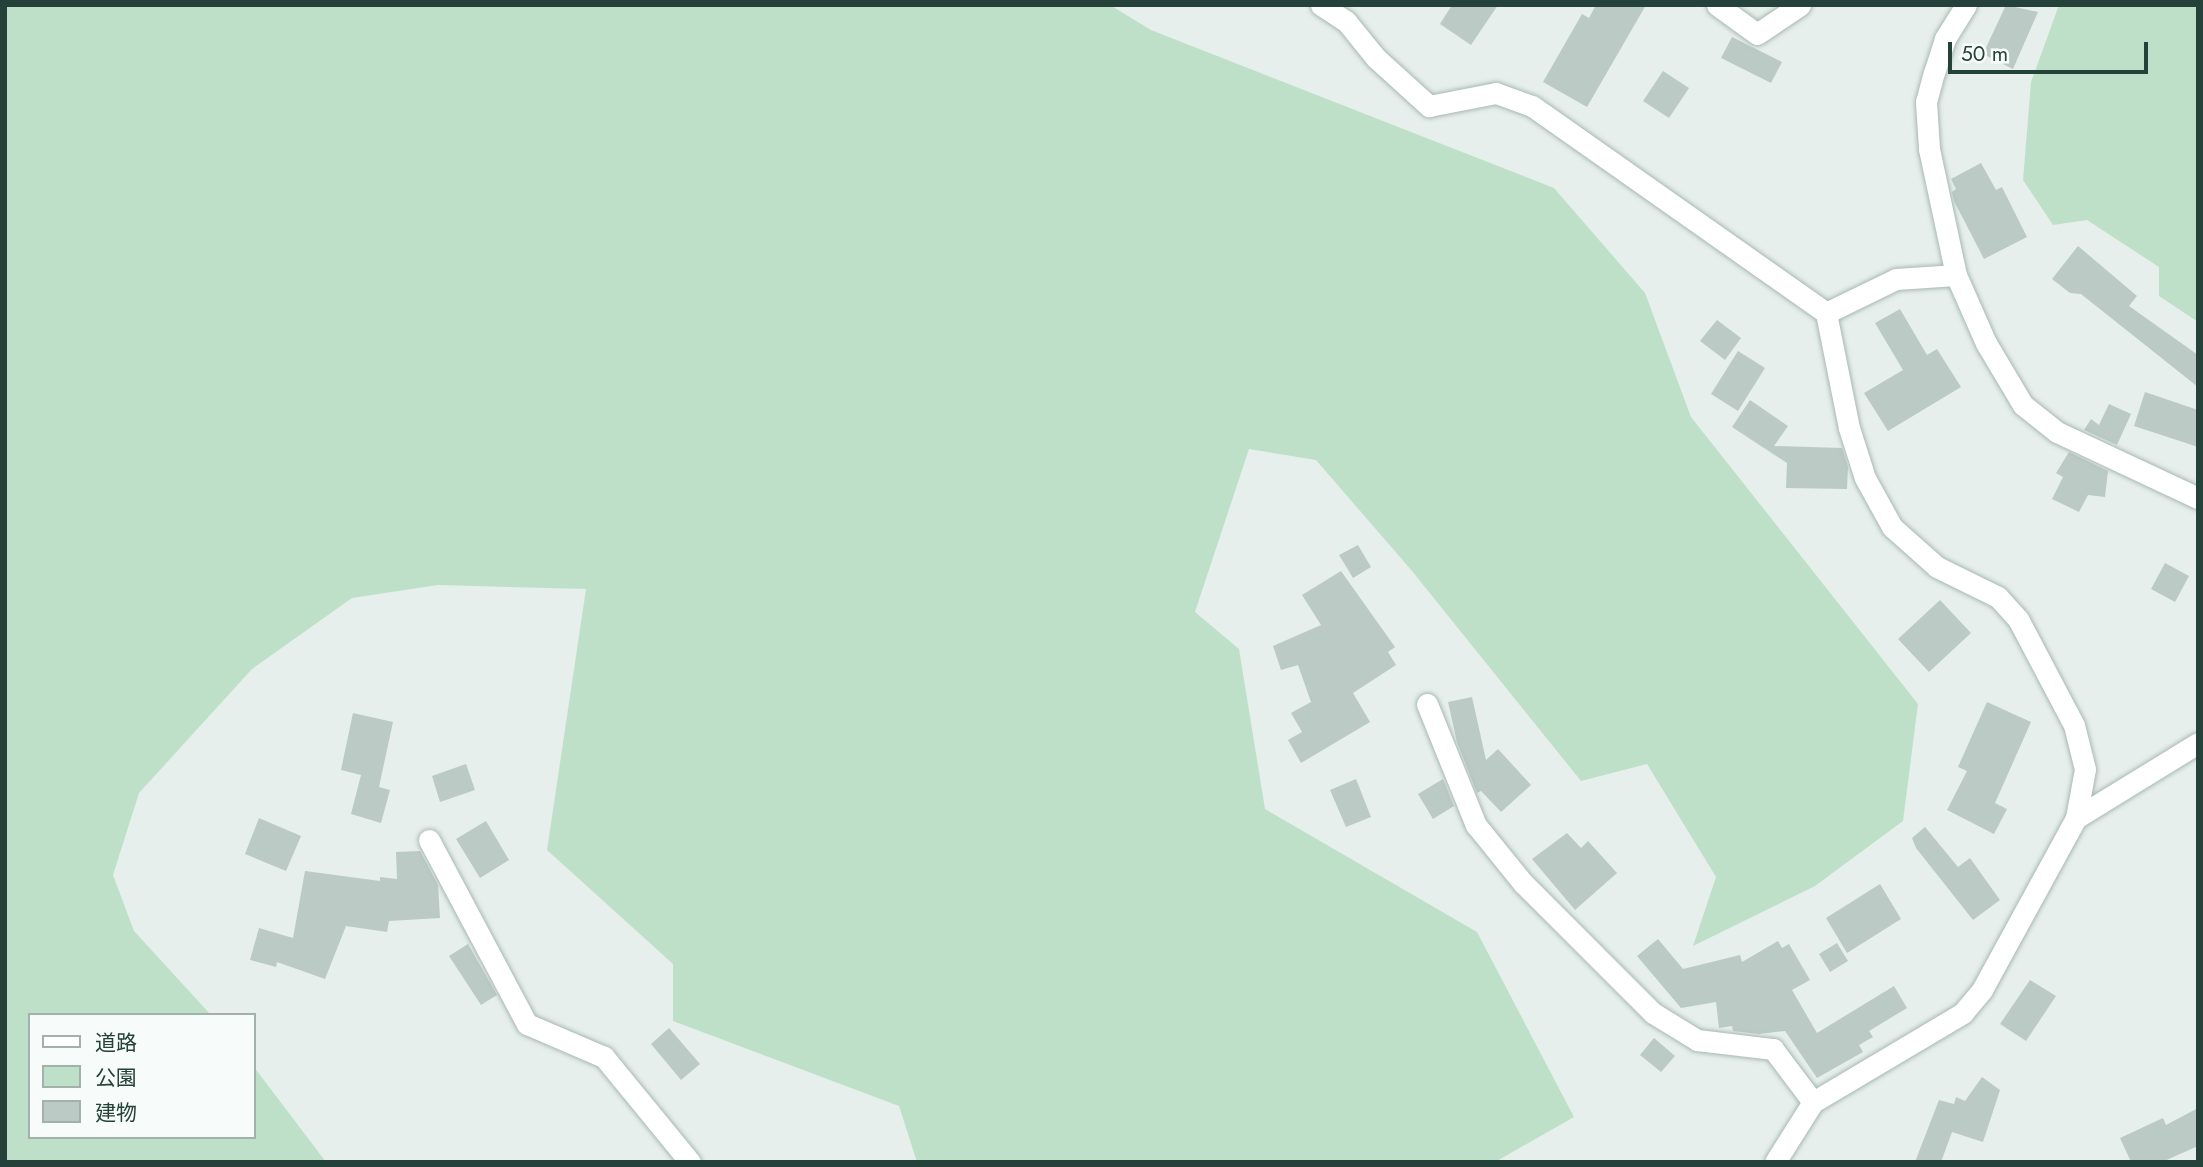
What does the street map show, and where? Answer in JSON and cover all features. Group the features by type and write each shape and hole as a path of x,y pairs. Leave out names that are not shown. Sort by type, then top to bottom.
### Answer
{"street":[{"path":"1321,5 1346,21 1376,58 1429,106 1496,93 1532,106 1826,313 1849,428 1865,478 1892,527 1937,567 1998,597 2018,620 2074,725 2085,769 2076,818 1982,990 1963,1013 1813,1102 1775,1162"},
{"path":"1717,5 1757,34 1800,5"},
{"path":"1966,5 1945,39 1926,102 1939,208 1956,275 1986,342 2023,405 2057,432 2198,498"},
{"path":"1826,313 1896,279 1956,275"},
{"path":"1427,704 1476,825 1523,883 1653,1013 1697,1040 1773,1049 1813,1102"},
{"path":"2076,818 2198,743"},
{"path":"429,840 527,1024 604,1057 690,1162"}],"green space":[{"path":"5,5 1110,5 1151,30 1554,188 1645,293 1691,417 1918,704 1903,821 1815,886 1693,946 1716,877 1647,764 1581,781 1412,571 1316,460 1249,449 1195,612 1239,649 1265,809 1477,932 1574,1117 1495,1162 917,1162 899,1106 673,1021 673,964 547,850 586,589 438,585 352,598 252,669 139,793 113,875 134,931 209,1013 28,1013 28,1139 256,1139 256,1070 326,1162 5,1162"},
{"path":"2059,5 2198,5 2198,322 2159,296 2159,267 2087,220 2053,225 2023,180 2031,82"}],"building":[{"path":"1452,5 1498,5 1471,45 1440,24"},
{"path":"1596,5 1646,5 1587,107 1543,82 1582,14 1589,18"},
{"path":"2006,5 2038,12 2013,69 1983,54"},
{"path":"1732,37 1782,62 1771,83 1721,58"},
{"path":"1663,71 1689,88 1669,118 1643,101"},
{"path":"1981,163 1996,190 2002,187 2027,237 1984,259 1954,201 1952,192 1956,189 1951,179"},
{"path":"2078,246 2137,296 2129,306 2198,355 2198,387 2081,294 2070,293 2052,279"},
{"path":"1900,309 1927,355 1937,349 1961,387 1888,431 1864,393 1903,370 1875,323"},
{"path":"1717,320 1741,338 1725,360 1700,341"},
{"path":"1738,351 1765,368 1738,411 1711,394"},
{"path":"2145,392 2198,410 2198,447 2134,426"},
{"path":"1750,400 1788,426 1774,446 1842,448 1848,467 1847,489 1786,488 1787,463 1732,427"},
{"path":"2109,404 2131,414 2117,445 2084,430 2091,419 2099,425"},
{"path":"2069,452 2108,471 2105,497 2088,495 2079,512 2052,499 2063,477 2056,473"},
{"path":"1358,545 1371,567 1353,578 1339,555"},
{"path":"2165,563 2189,576 2175,602 2151,589"},
{"path":"1341,571 1395,647 1388,652 1396,665 1353,693 1370,722 1301,763 1288,740 1302,732 1291,713 1311,702 1298,665 1281,670 1273,646 1321,625 1302,595"},
{"path":"1940,600 1971,633 1929,672 1898,639"},
{"path":"1472,697 1486,760 1498,749 1531,785 1501,812 1481,791 1477,793 1457,742 1448,702"},
{"path":"1987,702 2031,722 1995,803 2007,809 1994,834 1947,810 1967,771 1958,767"},
{"path":"353,713 393,722 379,787 390,790 381,823 351,814 361,775 341,770"},
{"path":"466,764 475,790 440,802 432,776"},
{"path":"1356,779 1371,817 1346,827 1330,790"},
{"path":"1443,779 1454,806 1433,819 1418,794"},
{"path":"259,818 301,836 286,871 245,854"},
{"path":"486,821 509,860 480,878 456,839"},
{"path":"1925,827 1958,867 1970,858 2000,900 1973,920 1916,848 1912,838"},
{"path":"1567,833 1581,848 1588,841 1617,873 1575,910 1532,859"},
{"path":"420,851 438,885 440,918 389,921 387,932 346,926 325,979 277,962 276,967 250,960 259,928 293,938 305,871 380,881 380,877 397,879 396,852"},
{"path":"1880,884 1901,919 1847,953 1826,918"},
{"path":"1658,939 1683,969 1740,955 1742,962 1778,941 1782,948 1789,944 1810,980 1792,990 1817,1033 1894,986 1907,1008 1869,1031 1873,1037 1859,1045 1863,1052 1817,1078 1785,1031 1759,1034 1733,1031 1732,1026 1719,1028 1716,1002 1681,1008 1637,956"},
{"path":"1837,943 1848,961 1830,972 1819,954"},
{"path":"468,944 497,995 481,1005 449,956"},
{"path":"2030,980 2056,996 2026,1041 2000,1024"},
{"path":"669,1028 700,1064 681,1080 651,1044"},
{"path":"1654,1038 1675,1056 1661,1072 1640,1055"},
{"path":"1982,1077 2000,1090 1983,1142 1952,1132 1941,1162 1915,1162 1939,1100 1954,1104 1956,1097 1965,1101"},
{"path":"2198,1108 2198,1146 2162,1162 2131,1162 2120,1138 2163,1118 2166,1125"}]}
